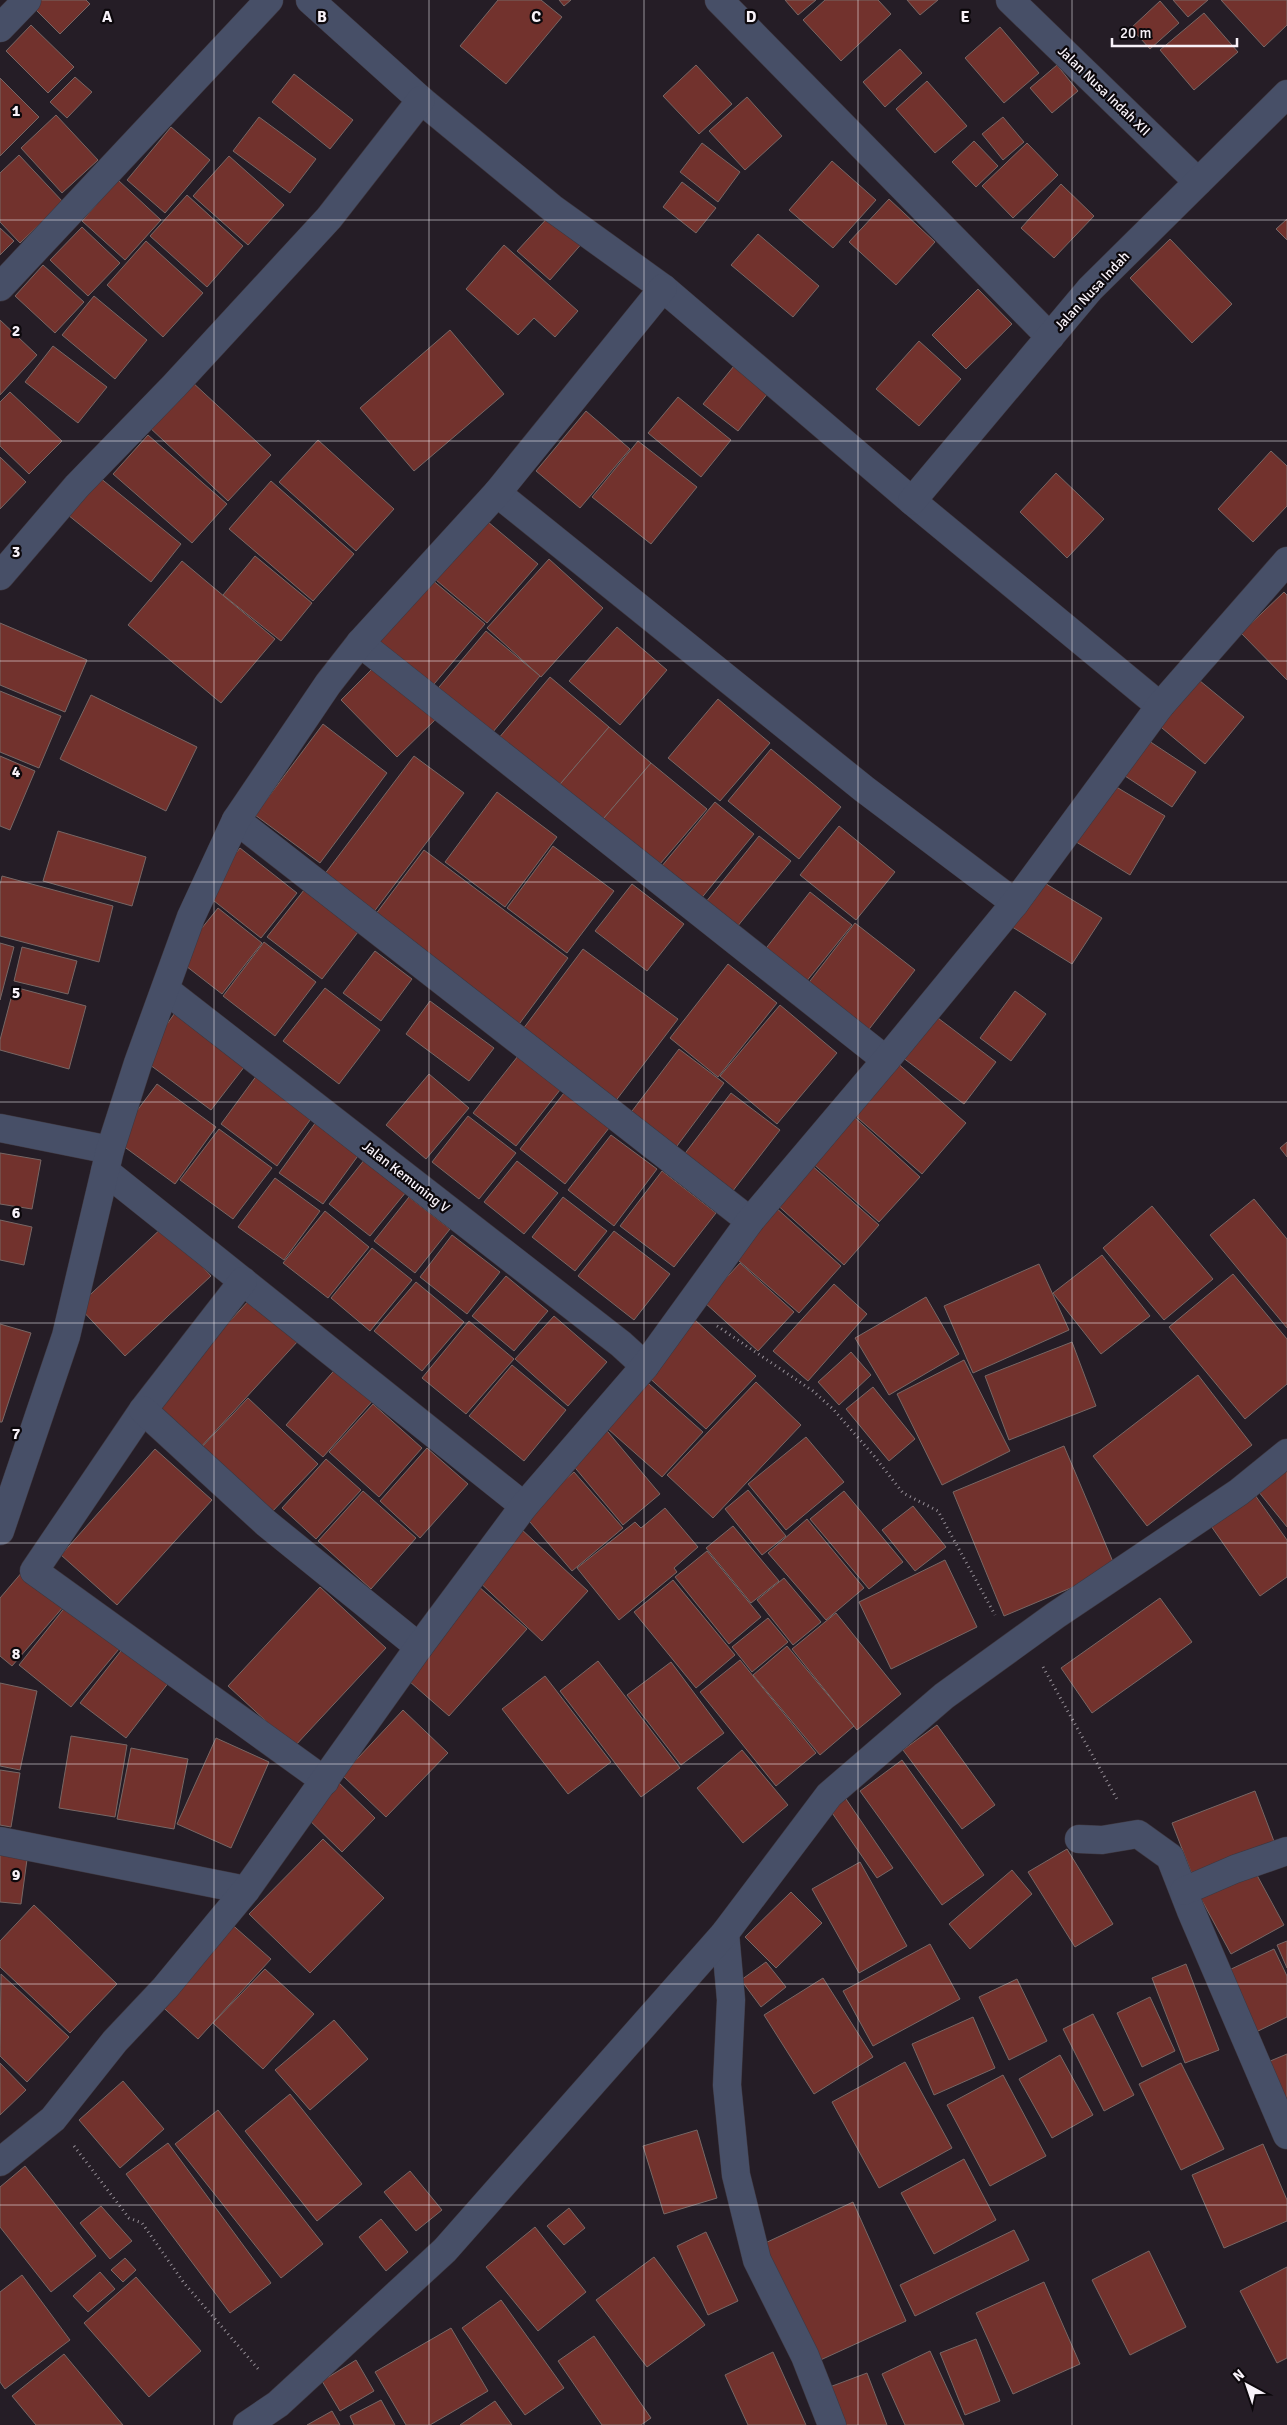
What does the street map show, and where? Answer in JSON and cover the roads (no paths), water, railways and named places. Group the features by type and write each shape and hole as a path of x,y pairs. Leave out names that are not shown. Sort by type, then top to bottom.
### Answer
{"street":[{"path":"1,27 27,0"},
{"path":"0,287 269,0"},
{"path":"310,0 422,100 552,208 663,288 912,500 1160,706"},
{"path":"719,0 1050,337"},
{"name":"Jalan Nusa Indah XII","path":"1010,0 1198,182"},
{"name":"Jalan Nusa Indah","path":"912,500 1090,289 1287,94"},
{"path":"0,576 77,486 174,386 329,218 422,100"},
{"path":"0,1531 66,1336 108,1160 138,1063 191,917 236,820 328,684 360,643 497,493 663,288"},
{"path":"497,493 864,789 1015,903"},
{"path":"0,2162 53,2119 115,2041 165,1988 246,1890 325,1781 418,1647 524,1506 645,1366 750,1221 1015,903 1160,706 1287,561"},
{"path":"360,643 886,1060"},
{"path":"236,820 750,1221"},
{"name":"Jalan Kemuning V","path":"166,990 621,1344 645,1366"},
{"path":"0,1128 108,1160 243,1281 524,1506"},
{"path":"243,1281 143,1410 34,1571 325,1781"},
{"path":"143,1410 266,1523 418,1647"},
{"path":"247,2425 283,2398 445,2250 725,1933 829,1795 944,1696 1019,1642 1239,1492 1287,1453"},
{"path":"1079,1839 1102,1840 1138,1834 1170,1857 1287,2135"},
{"path":"0,1841 246,1890"},
{"path":"1184,1891 1236,1869 1287,1851"},
{"path":"725,1933 730,2000 727,2085 736,2175 757,2260 805,2356 832,2425"}]}
